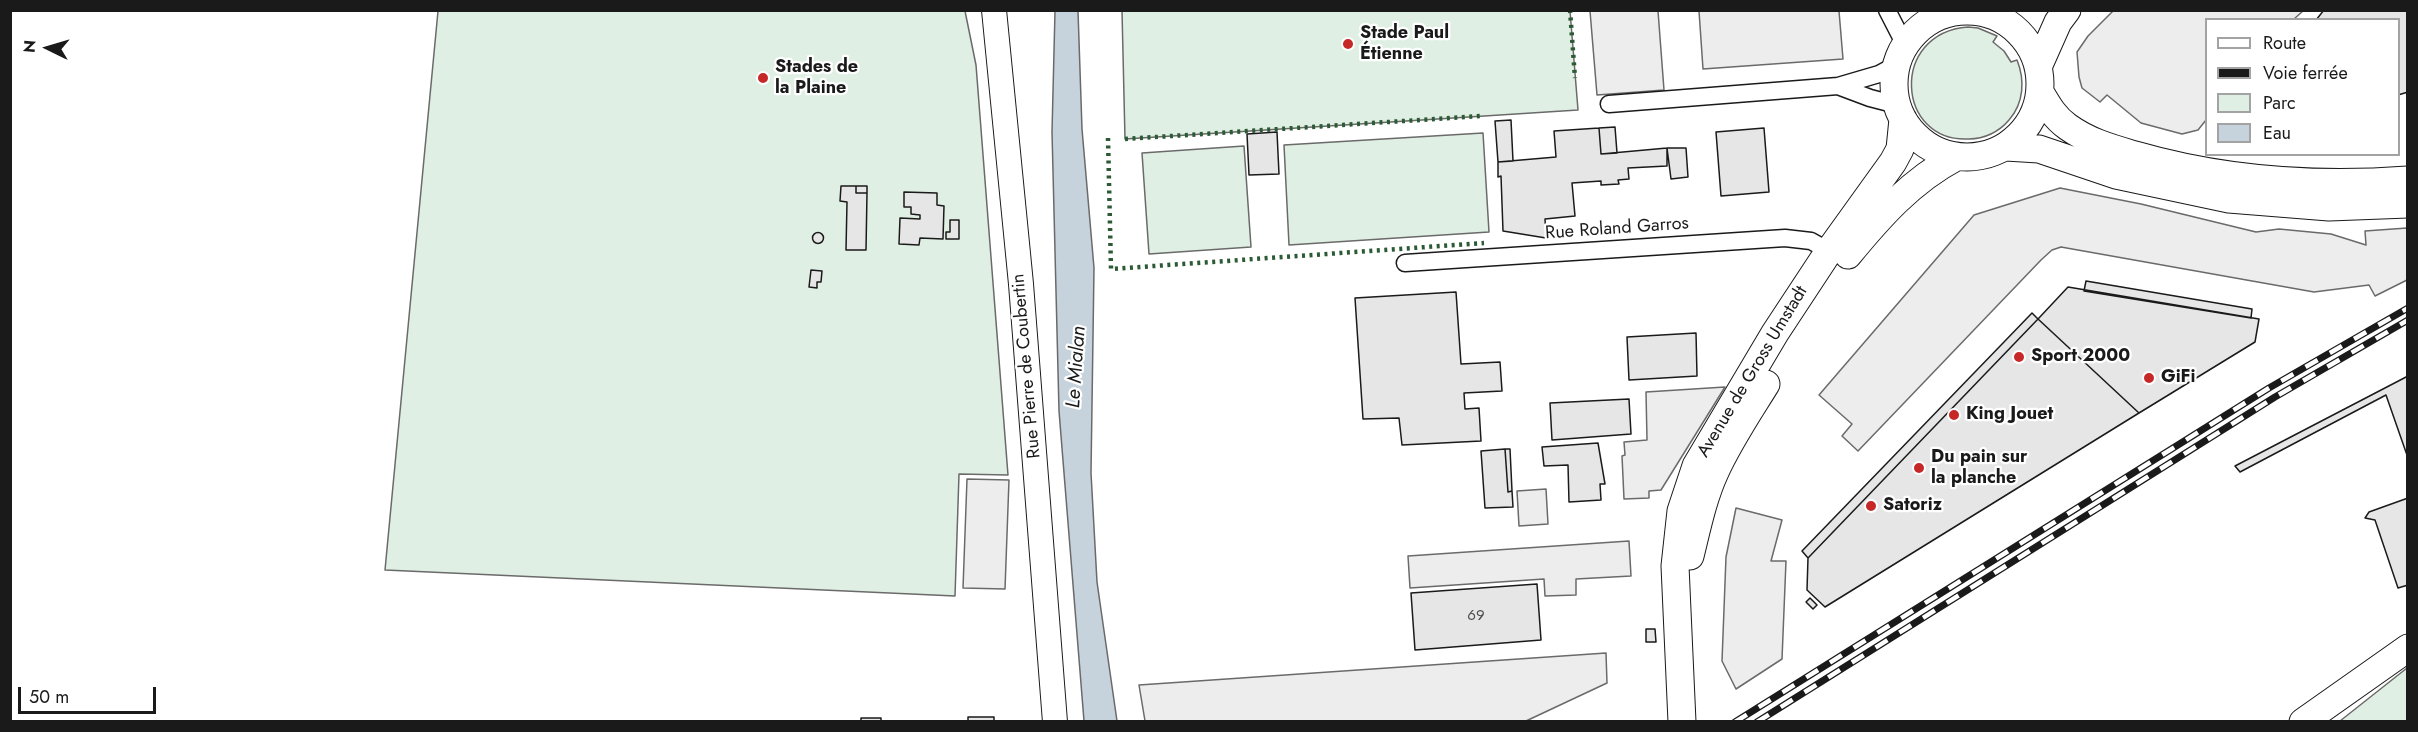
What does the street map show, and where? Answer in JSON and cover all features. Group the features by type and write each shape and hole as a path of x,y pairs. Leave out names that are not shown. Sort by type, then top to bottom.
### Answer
{"main road":[{"path":"2067,10 2058,22 2039,79 2036,108 2029,123 2006,147 1973,158 1956,157 1925,144 1912,133 1900,112 1894,75 1902,52 1917,31 1946,12 2003,13 2008,24 2022,36 2032,50 2039,79 2050,111 2080,135 2096,144 2157,161 2233,177 2343,184 2408,180"},
{"name":"Avenue de Gross Umstadt","path":"1682,722 1675,566 1681,511 1696,466 1775,333 1829,251 1893,162 1900,149 1900,112"},
{"path":"2006,147 2039,149 2116,175 2229,199 2329,207 2408,204"},
{"name":"Avenue de Gross Umstadt","path":"1679,649 1687,567 1711,483 1728,445 1807,316 1846,258 1897,199 1916,182 1956,157"},
{"path":"2303,722 2408,648"}],"street":[{"name":"Rue Pierre de Coubertin","path":"994,10 1021,284 1055,722"},
{"path":"1609,104 1838,86 1879,74 1892,67 1902,52 1887,10"},
{"path":"1838,86 1900,112"},
{"name":"Rue Roland Garros","path":"1405,263 1785,238 1811,241 1829,251"}],"green space":[{"path":"438,11 965,11 976,65 1008,475 959,474 955,596 385,570"},
{"name":"Stade Paul Étienne","path":"1122,11 1570,11 1578,110 1125,139"},
{"path":"1968,27 1978,28 1997,36 1993,42 2004,51 2011,62 2017,60 2022,83 2018,106 2005,124 1991,134 1969,139 1945,136 1927,124 1916,107 1912,87 1914,66 1925,48 1942,34"},
{"path":"1483,133 1489,232 1289,245 1284,145"},
{"path":"1244,146 1251,247 1149,254 1142,153"},
{"path":"2407,668 2407,721 2340,721"}],"shaded area":[{"path":"2114,10 2303,10 2295,18 2205,18 2205,121 2198,130 2182,134 2141,123 2107,95 2100,102 2082,88 2077,52 2088,36"},
{"path":"1590,11 1658,11 1664,90 1597,95"},
{"path":"1699,11 1839,11 1843,59 1703,69"},
{"path":"2060,188 2141,204 2256,232 2279,229 2331,234 2366,245 2365,231 2407,228 2407,280 2375,296 2369,285 2314,292 2061,247 2052,250 2041,260 1858,451 1842,436 1852,424 1819,395 1974,215"},
{"path":"1725,387 1661,490 1649,491 1649,498 1624,499 1622,456 1625,455 1624,442 1647,440 1646,392"},
{"path":"967,479 1009,480 1005,589 963,588"},
{"path":"1546,489 1548,524 1519,526 1517,491"},
{"path":"1736,508 1782,520 1771,561 1786,561 1782,659 1736,689 1722,661 1726,557"},
{"path":"1629,541 1631,576 1576,579 1576,595 1545,596 1544,579 1410,588 1408,556"},
{"path":"1606,653 1607,683 1526,721 1145,721 1139,685"}],"water":[{"name":"Le Mialan","path":"1055,11 1078,11 1082,129 1094,268 1091,473 1097,582 1117,721 1084,721 1059,411 1052,132"}],"building":[{"path":"2324,10 2408,10 2408,92 2400,94 2400,18 2318,18"},
{"path":"1511,120 1513,161 1498,162 1495,121"},
{"path":"1615,127 1617,153 1601,154 1599,128"},
{"path":"1599,128 1601,154 1667,148 1667,166 1628,168 1629,179 1618,180 1619,184 1601,185 1601,181 1572,183 1575,216 1545,219 1546,238 1503,231 1501,176 1498,177 1498,162 1556,157 1554,131"},
{"path":"1764,128 1769,192 1721,196 1716,132"},
{"path":"1277,132 1279,174 1249,175 1247,134"},
{"path":"1667,148 1686,148 1688,177 1671,179"},
{"path":"841,186 856,186 856,193 867,193 866,250 846,250 847,202 840,201"},
{"path":"856,186 867,186 867,193 856,193"},
{"path":"904,192 937,193 937,205 944,206 943,239 920,238 919,245 899,244 900,218 920,219 920,215 911,214 911,207 904,207"},
{"path":"950,220 959,220 959,239 946,239 946,232 950,232"},
{"path":"818,232 824,238 818,244 812,238"},
{"path":"811,270 822,271 821,282 817,282 817,288 809,287"},
{"path":"2086,281 2252,309 2251,318 2084,291"},
{"name":"GiFi","path":"2068,287 2259,319 2255,342 2139,413 2038,319"},
{"path":"1456,292 1461,364 1500,362 1502,391 1464,393 1465,409 1479,408 1481,441 1402,445 1399,418 1363,419 1355,298"},
{"path":"2032,313 2038,319 1808,558 1802,551"},
{"path":"2038,319 2139,413 1825,607 1807,590 1808,558"},
{"path":"1696,333 1697,376 1629,380 1627,337"},
{"path":"2408,376 2408,458 2386,395 2240,472 2235,466"},
{"path":"1629,399 1631,434 1552,440 1550,403"},
{"path":"1598,443 1605,484 1600,484 1601,500 1569,502 1568,465 1544,466 1542,447"},
{"path":"1505,449 1510,449 1512,491 1508,492"},
{"path":"1505,449 1508,492 1512,491 1513,507 1485,508 1481,451"},
{"path":"2408,498 2408,585 2398,588 2375,520 2365,518 2369,512"},
{"path":"1537,584 1541,640 1415,650 1411,593"},
{"path":"1810,598 1817,605 1813,609 1806,602"},
{"path":"1646,629 1655,629 1656,642 1646,642"},
{"path":"968,717 994,717 994,722 968,722"},
{"path":"861,718 881,718 881,722 861,722"}],"railway":[{"path":"1735,722 2269,388 2408,308"},
{"path":"1757,722 2275,397 2408,320"}],"hedge":[{"path":"1570,10 1575,78"},
{"path":"1125,139 1481,116"},
{"path":"1108,138 1111,269 1484,243"}],"place":[{"name":"Stade Paul Étienne","path":"1348,44"},
{"name":"Stades de la Plaine","path":"763,78"},
{"name":"Sport 2000","path":"2019,357"},
{"name":"GiFi","path":"2149,378"},
{"name":"King Jouet","path":"1954,415"},
{"name":"Du pain sur la planche","path":"1919,468"},
{"name":"Satoriz","path":"1871,506"}]}
